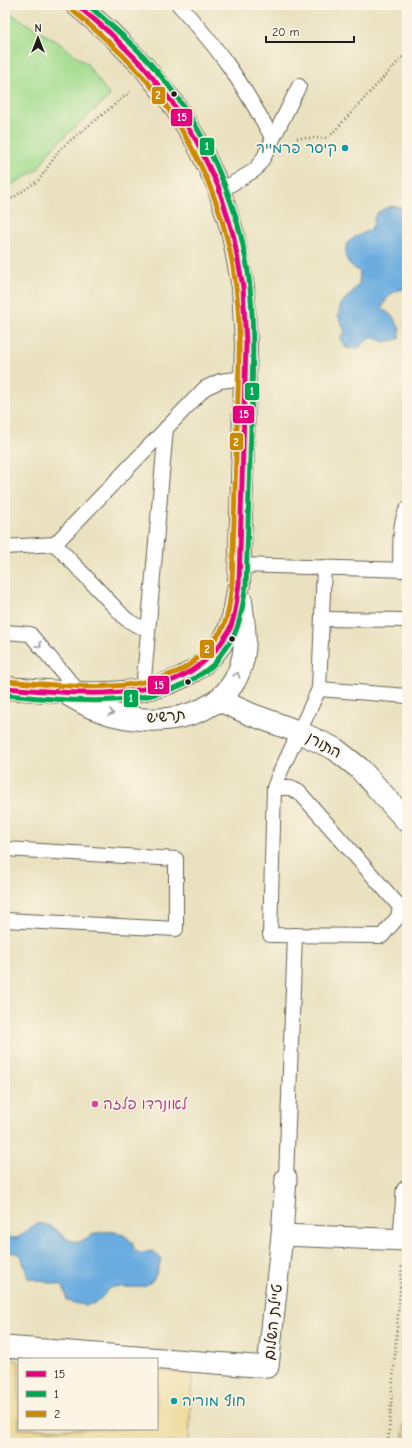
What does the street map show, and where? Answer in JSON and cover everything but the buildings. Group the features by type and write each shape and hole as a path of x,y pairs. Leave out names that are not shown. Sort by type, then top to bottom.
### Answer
{"street":[{"name":"תרשיש","path":"5,688 122,693 164,685 183,677 200,666 215,652 227,634 235,611 239,575 246,344 242,287 233,234 220,191 197,142 172,102 143,66 110,33 77,5"},
{"name":"תרשיש","path":"71,692 91,707 120,716 148,720 175,718 199,712 219,700 234,682 243,658 245,628 239,575"},
{"name":"התורן","path":"219,700 250,714 322,742 348,758 407,821"},
{"path":"286,1178 282,1235 405,1240 407,1191"},
{"name":"טיילת השלום","path":"158,1359 268,1367 282,1235"},
{"name":"טיילת השלום","path":"5,1347 150,1358"}],"lane":[{"path":"179,5 202,30 228,65 252,101 273,139"},
{"path":"220,191 255,170 264,158 299,86"},
{"path":"5,547 55,544 205,388 220,381 245,378"},
{"path":"143,690 166,428"},
{"path":"239,575 324,567 403,570 402,528 404,514 407,509"},
{"path":"55,544 126,619 136,625 148,629"},
{"path":"274,788 290,788 300,793 403,913 382,936 270,935 274,788 320,688 324,567"},
{"path":"322,619 407,620"},
{"path":"5,632 30,634 71,692"},
{"path":"320,688 407,696"},
{"path":"5,849 176,859 176,929 5,920"},
{"path":"286,1178 295,935"}],"path":[{"path":"273,139 328,138 407,52"},
{"path":"5,203 39,180 60,149 151,76"},
{"path":"388,1443 405,1240"}],"green space":[{"path":"5,10 59,43 86,63 110,96 52,148 37,170 5,189"}],"sand":[{"name":"חוף מוריה","path":"5,1360 18,1361 18,1430 158,1430 158,1371 192,1373 189,1443 5,1443"},
{"path":"407,1402 407,1443 402,1443"}],"water":[{"path":"395,206 405,208 407,210 407,288 391,294 382,308 393,317 400,329 399,339 384,342 373,338 365,342 359,348 346,348 340,339 345,331 338,316 341,304 359,284 360,272 347,260 347,243 355,237 370,230 374,223 374,218 378,212 388,207"},
{"path":"38,1223 51,1226 71,1241 80,1242 98,1233 118,1233 131,1241 135,1251 141,1253 152,1251 161,1258 157,1273 150,1283 140,1287 111,1288 95,1303 86,1305 76,1304 67,1300 63,1286 28,1278 21,1255 17,1253 5,1252 5,1237 17,1238"}],"transit line":[{"name":"15","path":"5,688 96,693 127,691 157,686 184,675 208,658 227,634 234,616 239,584 246,344 243,287 233,234 218,186 197,142 172,102 143,66 110,33 77,5"},
{"name":"1","path":"5,695 86,701 113,700 140,697 166,691 190,681 216,662 233,637 241,615 246,585 253,340 250,287 238,225 229,195 217,166 203,138 186,111 168,85 148,61 119,32 88,5"},
{"name":"2","path":"5,681 88,687 129,685 150,681 179,671 199,657 221,631 224,626 230,602 232,583 239,374 239,322 236,287 227,239 203,171 167,107 135,68 98,32 72,10"}],"place":[{"name":"קיסר פרמייר","path":"345,148"},
{"name":"לאונרדו פלזה","path":"95,1104"},
{"name":"חוף מוריה","path":"174,1401"}]}
